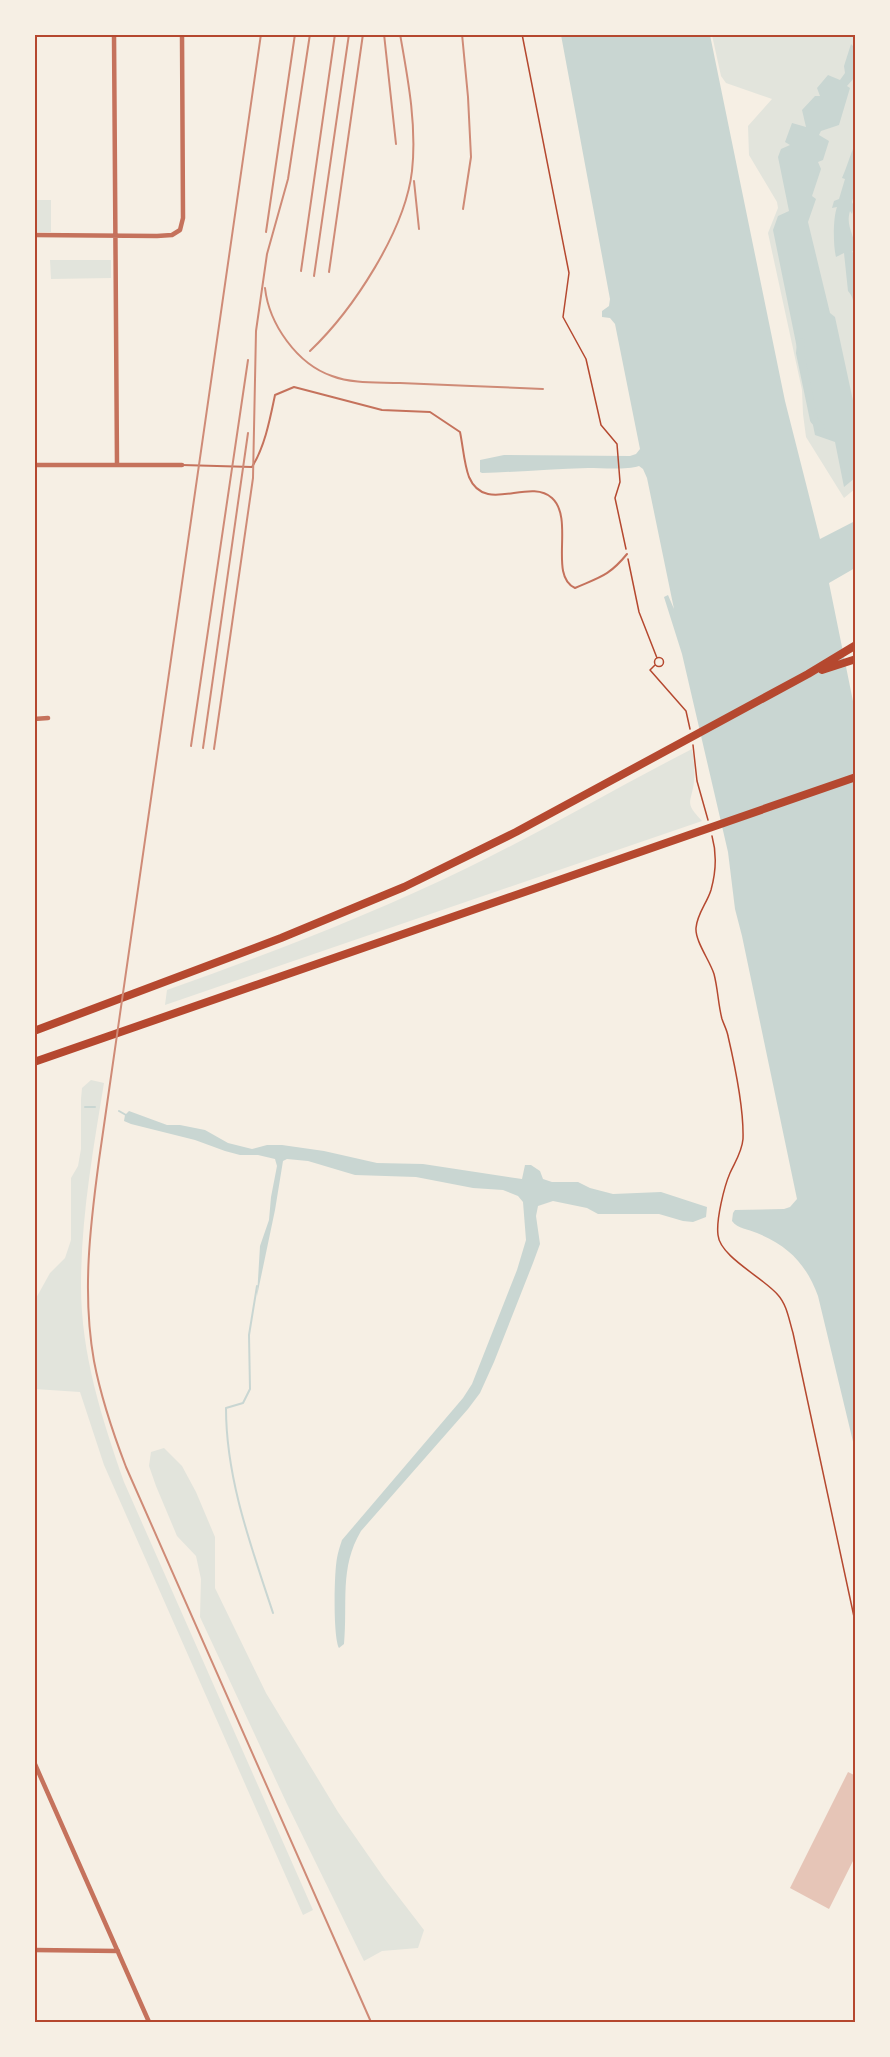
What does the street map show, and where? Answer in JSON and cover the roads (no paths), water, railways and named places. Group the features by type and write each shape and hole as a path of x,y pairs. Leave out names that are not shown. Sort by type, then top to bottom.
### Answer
{"highway":[{"path":"34,1031 291,934 404,886 506,837 808,674 855,645"},
{"path":"808,674 855,658"},
{"path":"34,1062 855,777"},
{"path":"837,783 855,784"}],"street":[{"path":"114,34 117,465"},
{"path":"34,235 168,236 179,232 183,218 182,34"},
{"path":"34,465 183,465"},
{"path":"34,719 48,718"},
{"path":"34,1762 149,2022"},
{"path":"34,1950 118,1951"}],"lane":[{"path":"183,465 252,466 257,459 270,420 275,395 294,387 382,410 430,412 460,432 469,478 484,494 493,496 533,491 545,493 554,499 562,516 564,574 570,586 575,588 606,575 616,568 627,554"}],"waterway":[{"path":"801,342 800,353 814,420 821,427"},
{"path":"85,1107 95,1107"},
{"path":"119,1111 126,1115"},
{"path":"257,1286 249,1335 250,1389 243,1403 226,1408 227,1434 230,1461 241,1512 273,1613"}],"railway":[{"path":"261,34 99,1160 90,1235 88,1311 97,1375 126,1467 371,2022"},
{"path":"266,232 295,34"},
{"path":"214,749 253,478 256,331 267,254 288,179 310,34"},
{"path":"301,271 335,34"},
{"path":"314,276 349,34"},
{"path":"329,272 363,34"},
{"path":"384,34 396,144"},
{"path":"310,351 343,314 374,268 388,244 407,194 412,171 413,137 411,102 400,34"},
{"path":"462,34 471,157 463,209"},
{"path":"414,181 419,229"},
{"path":"265,288 272,315 287,341 307,362 332,376 366,382 543,389"},
{"path":"191,746 248,360"},
{"path":"203,748 248,433"}]}
